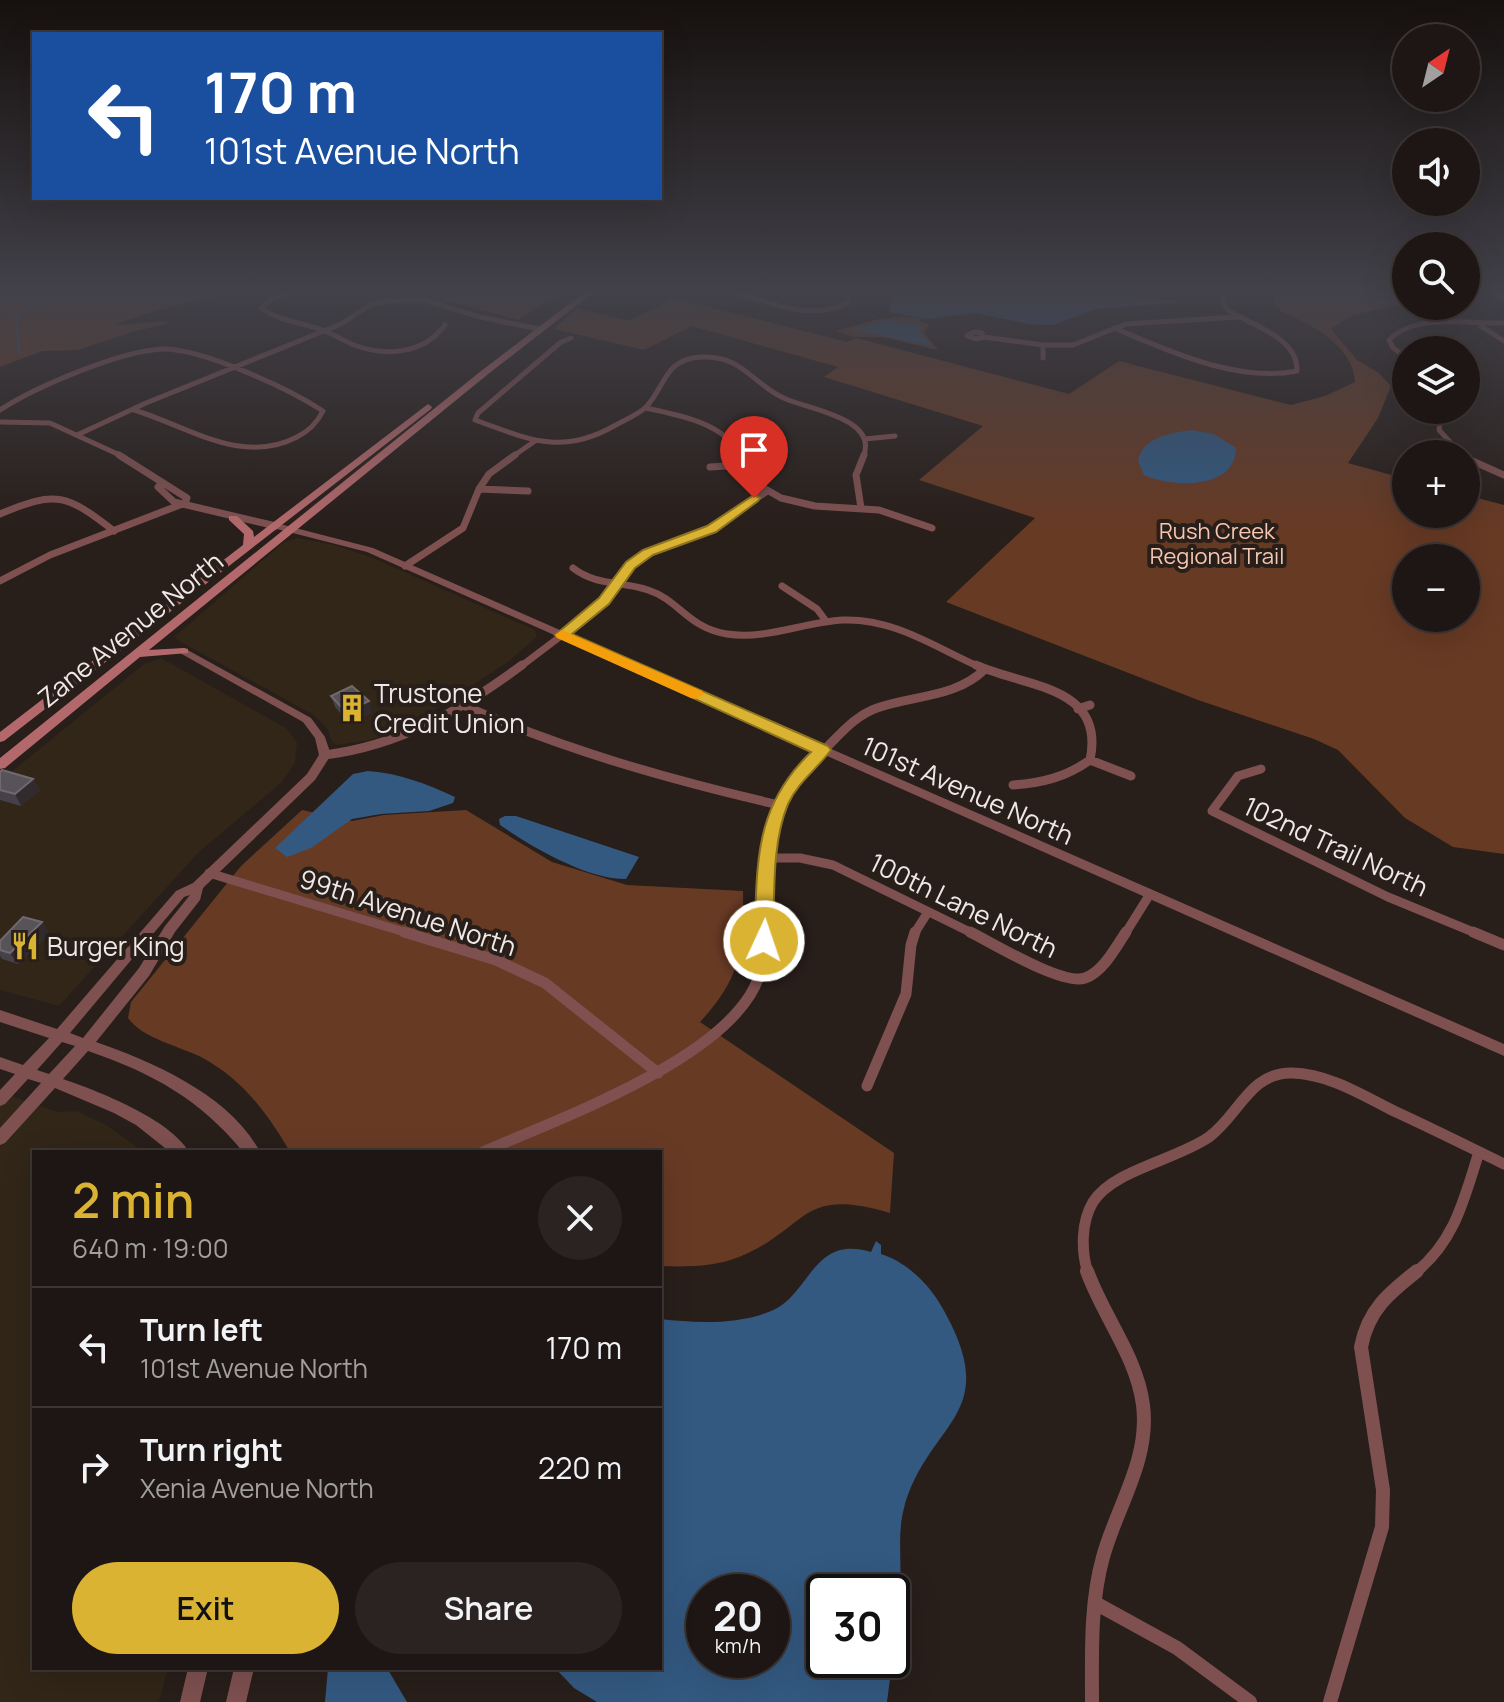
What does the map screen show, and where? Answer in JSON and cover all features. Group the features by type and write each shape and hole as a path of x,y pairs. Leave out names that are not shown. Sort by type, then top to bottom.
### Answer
{"main road":[{"name":"Zane Avenue North","path":"0,738 479,370"},
{"name":"Zane Avenue North","path":"0,765 140,654 482,370"},
{"path":"233,518 249,533 248,548"},
{"path":"169,630 171,639 184,651"},
{"path":"140,654 184,651"}],"street":[{"path":"0,410 34,392 92,370"},
{"path":"77,435 227,370"},
{"path":"134,410 165,418 231,448 246,450 295,440 321,417 323,411 311,402 234,370"},
{"path":"528,370 474,418 480,423 535,441 563,444 591,439 645,408 669,370"},
{"path":"749,370 785,399 838,416 865,439 867,449 856,475 861,508"},
{"path":"1248,370 1285,374 1295,370"},
{"path":"645,408 672,414 715,432 741,452 743,465 754,483 767,491 801,505 861,508 932,528"},
{"name":"101st Avenue North","path":"0,422 42,422 77,435 129,460 161,483 158,487 174,502 342,541 405,566 1504,1050"},
{"path":"865,439 895,436"},
{"path":"405,566 441,546 463,528 479,489 489,474 535,441"},
{"path":"1480,464 1504,475"},
{"path":"710,467 743,465"},
{"path":"479,489 528,491"},
{"path":"325,755 401,739 463,705 562,635 604,601 622,572 648,553 712,529 767,491"},
{"path":"0,514 32,501 57,496 75,500 114,531"},
{"path":"0,581 50,555 185,503"},
{"path":"573,568 594,583 645,588 661,594 691,621 729,634 754,636 826,621 886,624 913,633 985,669 1048,690 1088,718 1095,738 1090,760 1073,773 1044,783 1013,785"},
{"path":"782,586 817,609 826,621"},
{"path":"0,1100 180,894 197,886 311,777 325,755 320,737 307,720 184,651"},
{"path":"487,1150 658,1073 711,1040 742,1006 761,971 767,858 779,805 797,776 854,720 876,708 949,691 976,678 985,669"},
{"path":"463,705 547,740 779,805"},
{"path":"1078,709 1090,705"},
{"path":"1090,760 1131,776"},
{"name":"102nd Trail North","path":"1261,769 1238,776 1212,811 1273,844 1401,903 1504,945"},
{"name":"100th Lane North","path":"767,858 823,861 1055,974 1082,979 1095,973 1124,936 1150,894"},
{"name":"99th Avenue North","path":"209,873 496,960 545,983 578,1006 658,1073"},
{"path":"0,1138 85,1045 144,972 170,929 196,897 197,886"},
{"path":"867,1086 904,1001 909,980 911,938 928,912"},
{"path":"0,1016 154,1072 207,1105 250,1150"},
{"path":"0,1063 121,1109 148,1124 179,1150"},
{"path":"1092,1702 1102,1561 1139,1467 1144,1423 1138,1380 1097,1296 1083,1257 1087,1216 1103,1190 1122,1176 1167,1160 1202,1141 1232,1117 1257,1083 1281,1073 1312,1075 1333,1081 1504,1164"},
{"path":"1330,1702 1382,1527 1383,1490 1361,1347 1364,1327 1374,1305 1421,1268 1444,1244 1455,1226 1479,1152"},
{"path":"1097,1604 1197,1660 1250,1702"},
{"path":"190,1702 198,1670"},
{"path":"236,1702 244,1670"}],"shaded area":[{"path":"297,538 335,545 373,558 535,630 537,637 508,662 413,724 370,740 337,745 332,742 327,728 312,714 177,640 175,636 284,542"},
{"path":"161,658 286,728 297,742 295,763 282,782 198,853 59,1006 0,990 0,781 144,664"},
{"path":"0,1092 58,1112 77,1111 108,1126 141,1150 32,1150 32,1670 167,1670 159,1702 0,1702"}],"green space":[{"name":"Rush Creek Regional Trail","path":"833,370 979,370 1069,394 1105,370 1156,370 1291,405 1325,396 1355,382 1352,370 1375,370 1391,386 1378,418 1348,463 1392,475 1392,528 1480,528 1480,499 1504,505 1504,854 1453,847 1405,818 1338,750 1314,739 1198,700 946,602 1035,518 919,480 983,426 824,377"},
{"path":"302,810 352,821 384,815 466,810 552,862 627,885 743,891 741,946 737,962 724,991 700,1022 894,1153 890,1213 838,1204 821,1207 762,1246 739,1257 710,1265 662,1266 662,1150 289,1150 263,1111 231,1077 203,1058 143,1031 128,1018 131,1002 241,866"}],"water":[{"path":"1191,430 1214,434 1236,448 1233,462 1225,472 1214,479 1185,483 1144,475 1138,461 1145,446 1158,438"},
{"path":"368,771 423,784 455,797 453,803 429,811 352,819 311,848 287,857 275,848 353,774"},
{"path":"516,816 639,857 626,879 594,874 543,852 513,834 500,825 499,819"},
{"path":"876,1241 881,1245 881,1254 917,1276 943,1309 960,1345 966,1373 964,1396 955,1416 915,1479 904,1508 900,1574 806,1574 806,1678 890,1678 887,1702 597,1702 574,1688 557,1670 662,1670 662,1319 716,1322 744,1319 771,1311 795,1293 824,1259 851,1249 871,1252"},
{"path":"328,1670 388,1670 407,1702 325,1702"}],"building":[{"path":"352,686 369,701 344,710 331,696"},
{"path":"2,770 33,779 15,794 0,790"},
{"path":"23,917 42,922 10,953 0,950 0,941"}],"slow traffic":[{"path":"562,635 696,694"}],"place":[{"name":"Trustone Credit Union","path":"352,708"},
{"name":"Burger King","path":"25,946"}],"route":[{"path":"754,498 712,529 668,544 631,565 622,572 604,601 562,635 823,750 797,776 779,805 767,858 764,941"}]}
